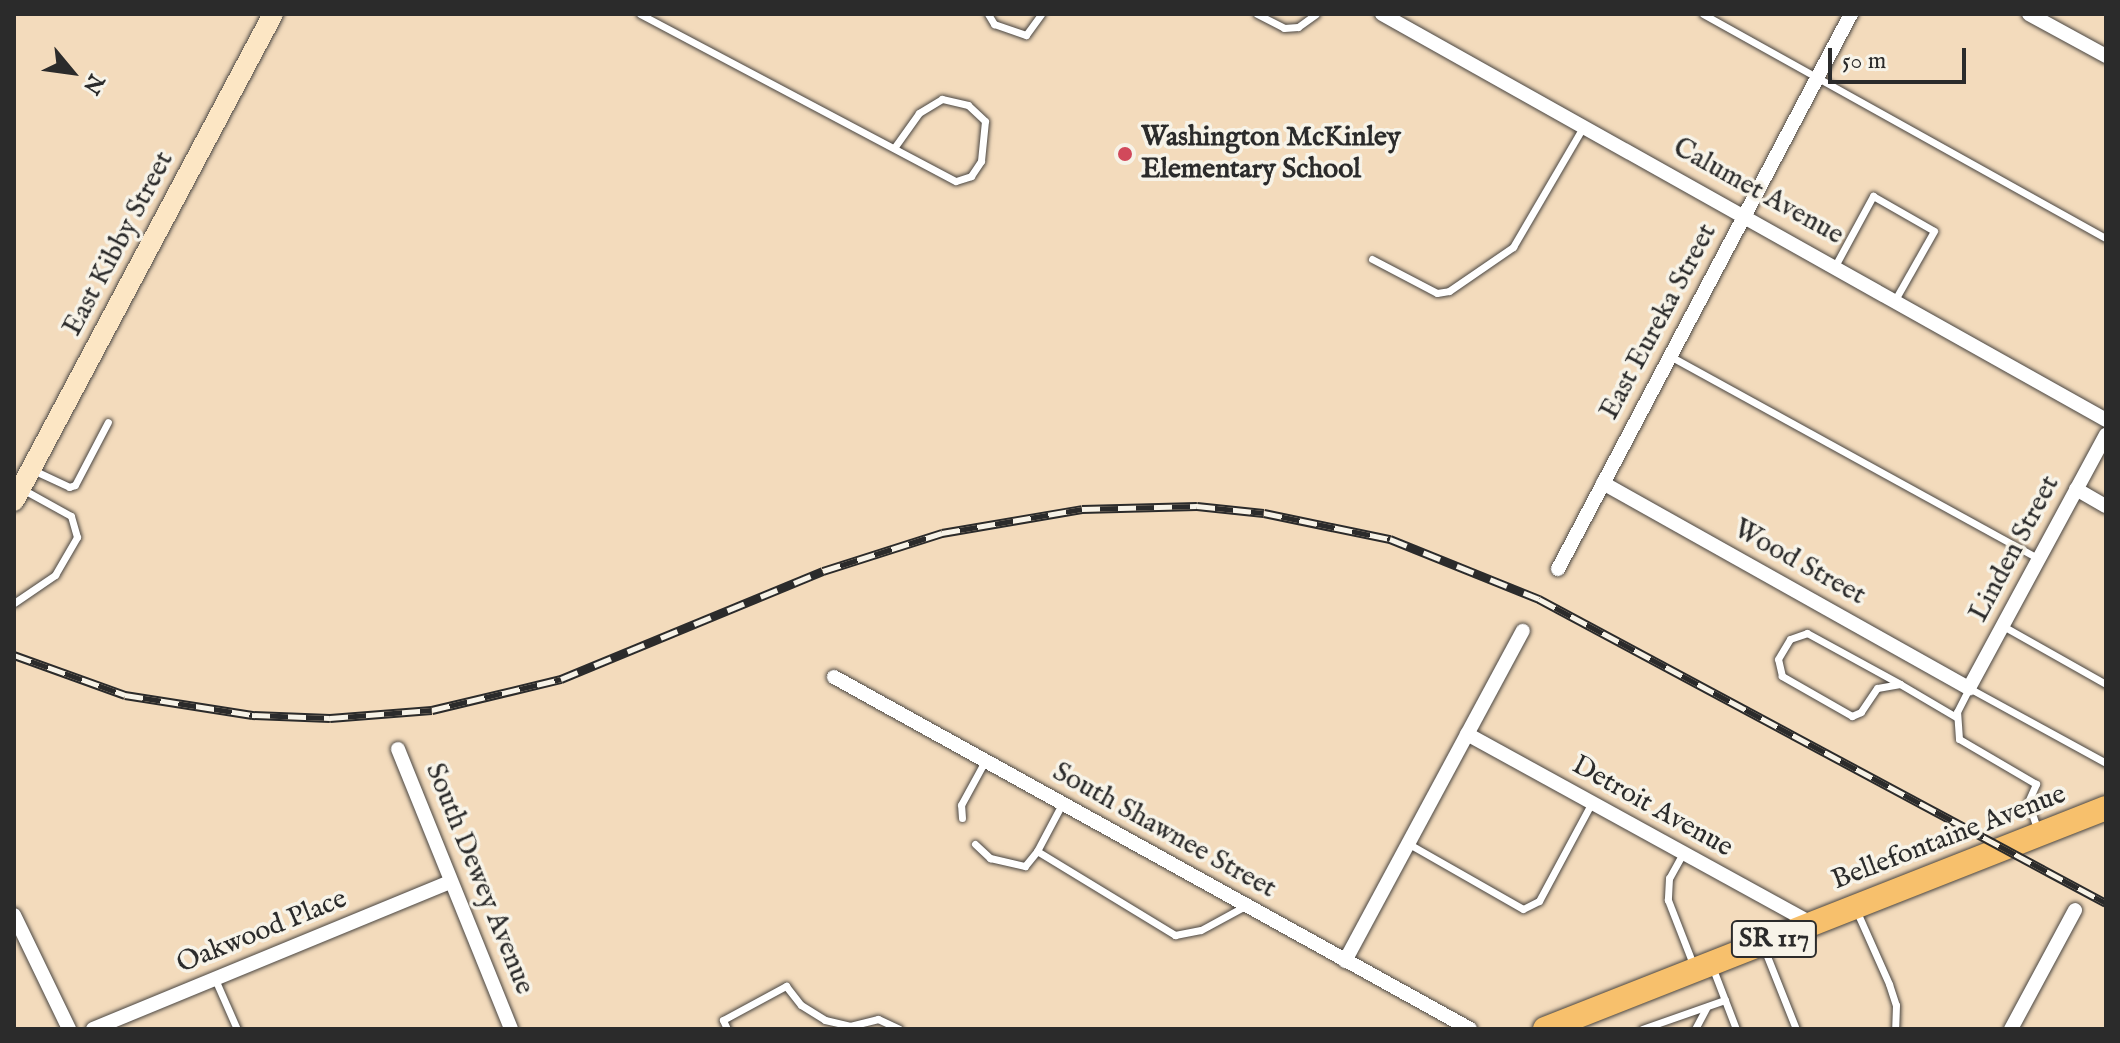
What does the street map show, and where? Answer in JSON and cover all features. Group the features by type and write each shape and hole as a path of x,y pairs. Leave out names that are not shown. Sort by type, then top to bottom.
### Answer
{"main road":[{"name":"Bellefontaine Avenue","path":"1545,1029 2106,808"}],"street":[{"name":"East Kibby Street","path":"17,495 273,14"},
{"name":"Calumet Avenue","path":"1382,14 1745,214 2106,420"},
{"name":"East Eureka Street","path":"1558,569 1851,14"},
{"path":"2029,14 2106,56"},
{"name":"Linden Street","path":"1969,688 2106,435"},
{"name":"Wood Street","path":"1603,483 1969,688"},
{"path":"2076,489 2106,506"},
{"path":"1345,961 1523,631"},
{"name":"South Shawnee Street","path":"834,677 1470,1029"},
{"name":"Detroit Avenue","path":"1467,734 1812,924"},
{"name":"South Dewey Avenue","path":"398,749 511,1029"},
{"name":"Oakwood Place","path":"93,1029 450,882"},
{"path":"2011,1029 2075,910"},
{"path":"14,915 18,934 69,1029"}],"lane":[{"path":"640,14 956,181 971,176 981,161 985,121 968,105 942,99 919,113 894,148"},
{"path":"988,14 1008,32 1026,35 1041,14"},
{"path":"1257,14 1284,28 1298,27 1316,14"},
{"path":"1703,14 2106,238"},
{"path":"1372,259 1437,293 1449,291 1513,247 1584,125"},
{"path":"1835,266 1873,196 1934,231 1895,300"},
{"path":"1670,356 2039,559"},
{"path":"31,469 69,487 75,485 108,422"},
{"path":"14,603 55,575 78,527 71,516 17,495"},
{"path":"2002,626 2106,684"},
{"path":"1900,684 1877,688 1861,712 1852,716 1782,676 1778,659 1790,639 1807,633 1900,684 1956,717"},
{"path":"2039,835 2028,802 2036,784 1959,739 1956,717 1969,688 2106,763"},
{"path":"962,818 961,805 985,761"},
{"path":"975,844 990,858 1025,866 1037,851 1062,804"},
{"path":"1407,843 1523,909 1539,901 1591,804"},
{"path":"1037,851 1175,935 1201,930 1245,906"},
{"path":"1682,855 1669,878 1668,900 1703,967 1725,1000 1736,1029"},
{"path":"1855,907 1896,1005 1895,1029"},
{"path":"1763,943 1796,1029"},
{"path":"215,979 237,1029"},
{"path":"727,1029 723,1020 786,986 801,1005 825,1020 850,1026 878,1019 899,1029"},
{"path":"1642,1029 1725,1000"},
{"path":"1695,1029 1706,1008"}],"railway":[{"path":"14,655 125,695 252,715 330,718 432,710 561,679 823,571 942,533 1082,509 1197,506 1264,513 1390,539 1539,599 2106,903"}],"place":[{"name":"Washington McKinley Elementary School","path":"1125,154"}]}
